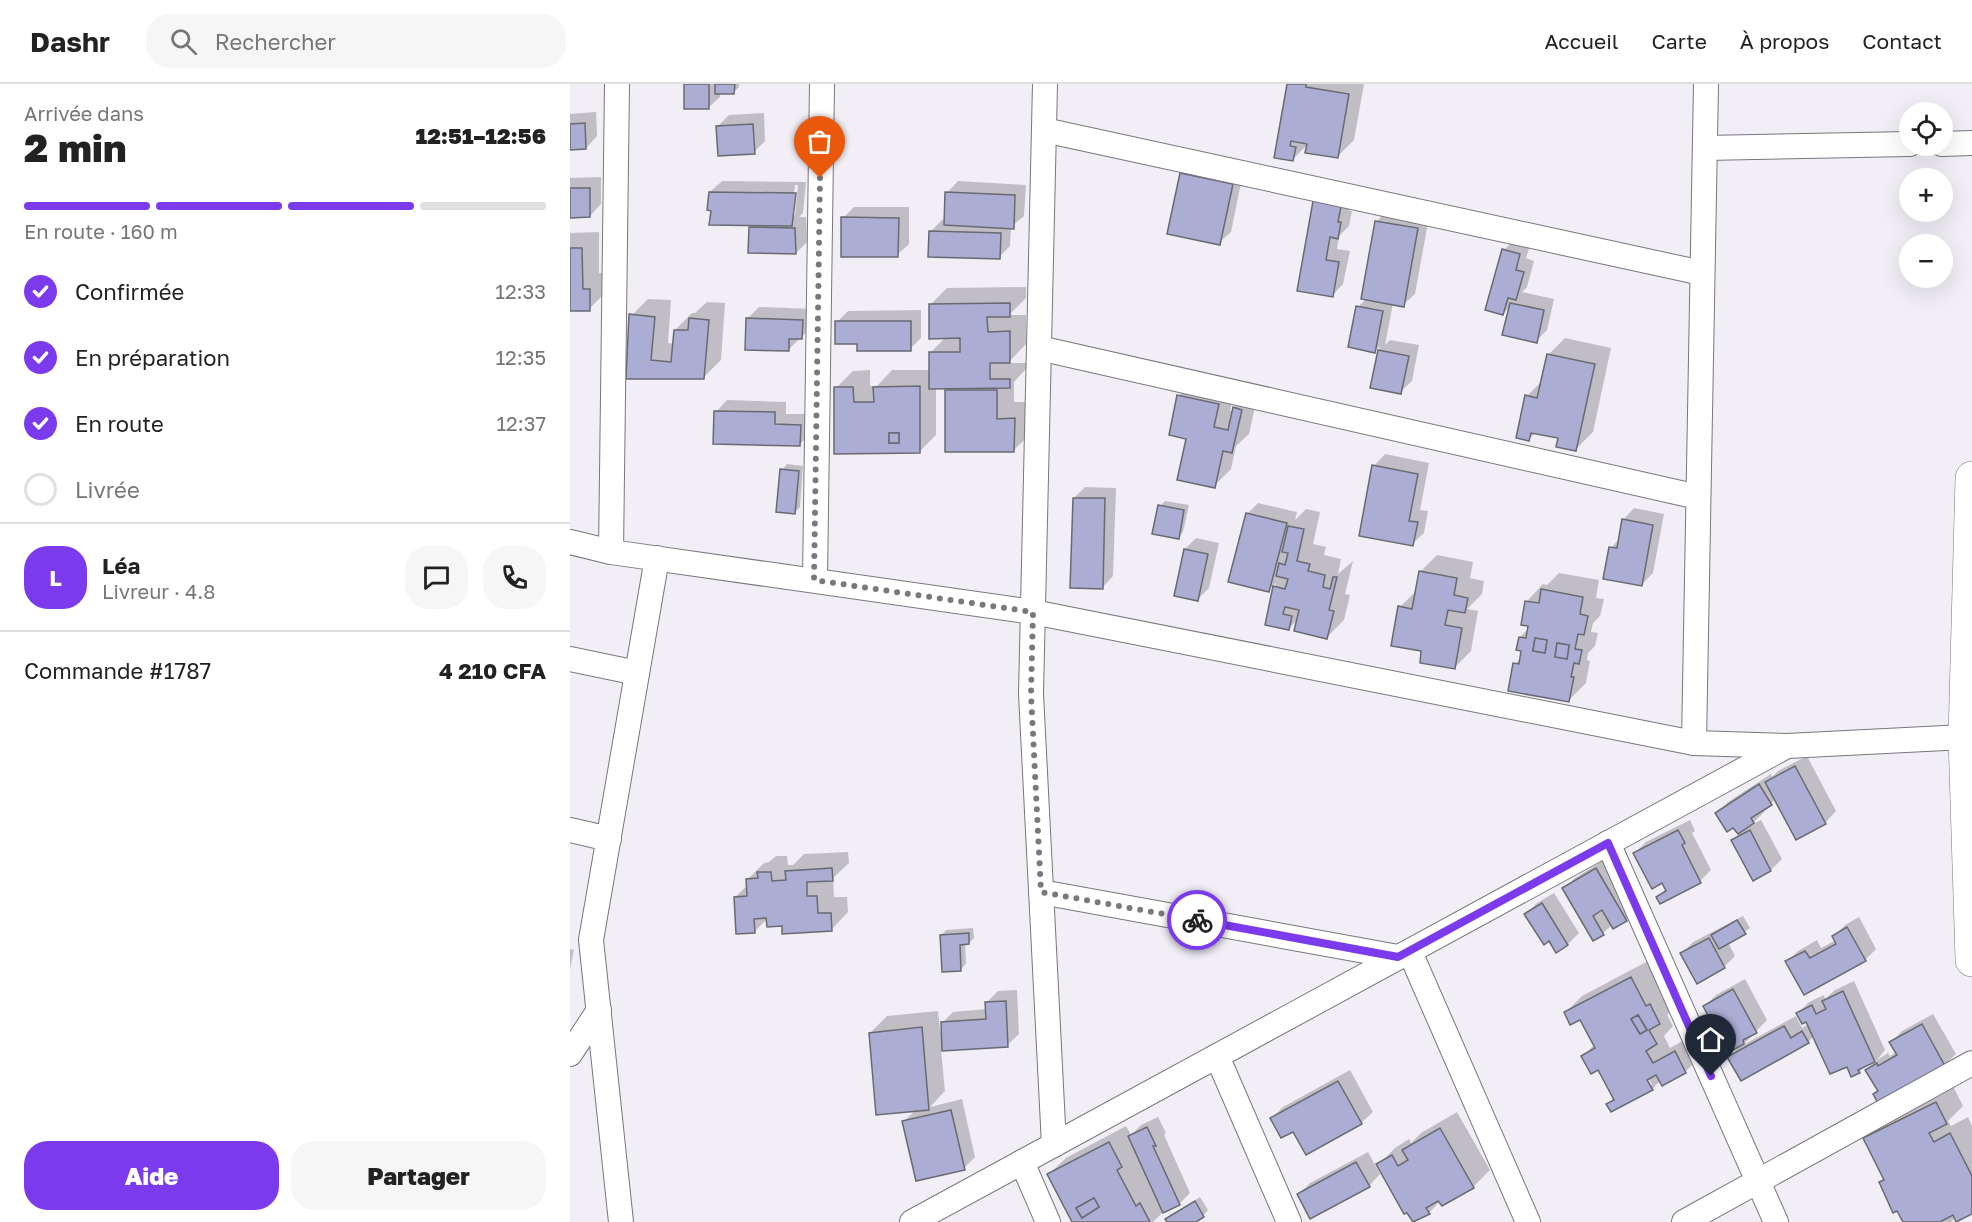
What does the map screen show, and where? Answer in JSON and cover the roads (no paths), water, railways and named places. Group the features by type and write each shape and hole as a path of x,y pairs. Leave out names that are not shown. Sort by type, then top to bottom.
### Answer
{"main road":[{"path":"1972,478 1968,733 1972,960"}],"street":[{"path":"611,552 617,84"},
{"path":"814,580 822,84"},
{"path":"1045,84 1031,694 1054,1145"},
{"path":"1694,743 1706,84"},
{"path":"1044,130 1702,273"},
{"path":"1953,144 1972,143"},
{"path":"1704,148 1899,144"},
{"path":"1039,348 1698,497"},
{"path":"570,542 611,552 1033,612 1694,743 1787,746 1968,733"},
{"path":"621,1222 599,1010 581,938 609,839 657,558"},
{"path":"570,659 638,673"},
{"path":"912,1222 1787,746"},
{"path":"570,830 609,839"},
{"path":"1608,843 1776,1222"},
{"path":"1041,892 1404,955"},
{"path":"1404,955 1528,1222"},
{"path":"570,1054 599,1010"},
{"path":"1217,1056 1289,1222"},
{"path":"1684,1222 1972,1063"},
{"path":"1022,1162 1048,1222"}]}
